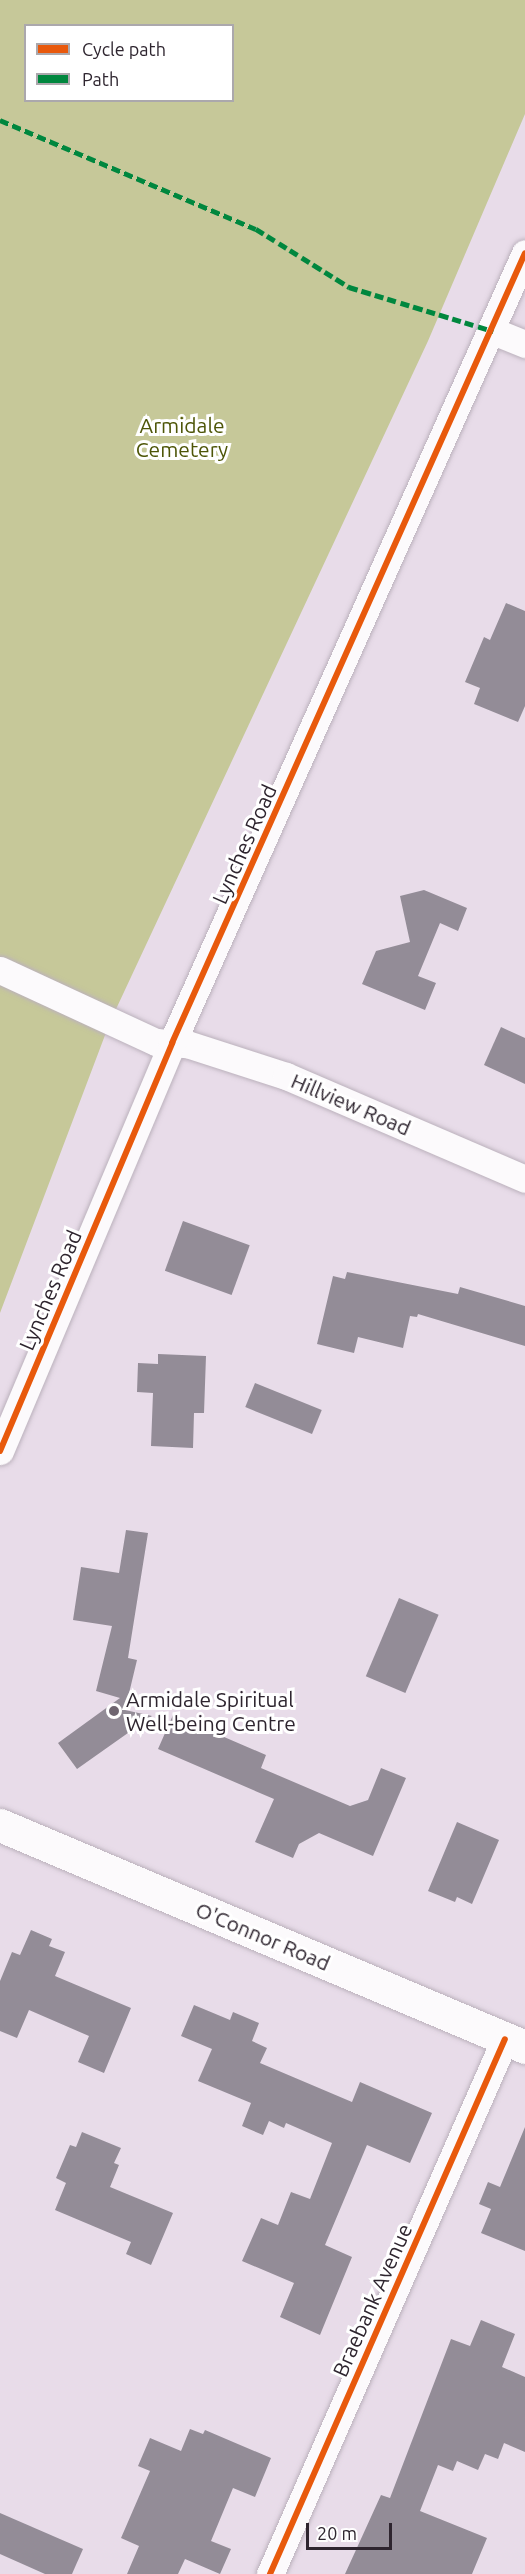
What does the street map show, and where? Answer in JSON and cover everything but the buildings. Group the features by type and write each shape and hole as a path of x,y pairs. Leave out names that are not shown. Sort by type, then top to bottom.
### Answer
{"street":[{"name":"Lynches Road","path":"0,1451 172,1043 493,331 525,253"},
{"path":"493,331 525,344"},
{"name":"Hillview Road","path":"0,970 156,1042 187,1044 286,1076 525,1179"},
{"name":"O'Connor Road","path":"0,1825 515,2043"},
{"name":"Braebank Avenue","path":"270,2574 515,2043"}],"green space":[{"name":"Armidale Cemetery","path":"0,0 525,0 525,114 428,341 110,1022 0,1313"}],"marked path":[{"path":"0,120 256,229 349,287 493,331"}],"cycle path":[{"path":"0,1451 172,1043 525,253"},
{"path":"270,2574 505,2039"}],"place":[{"name":"Armidale Spiritual Well-being Centre","path":"114,1711"}]}
